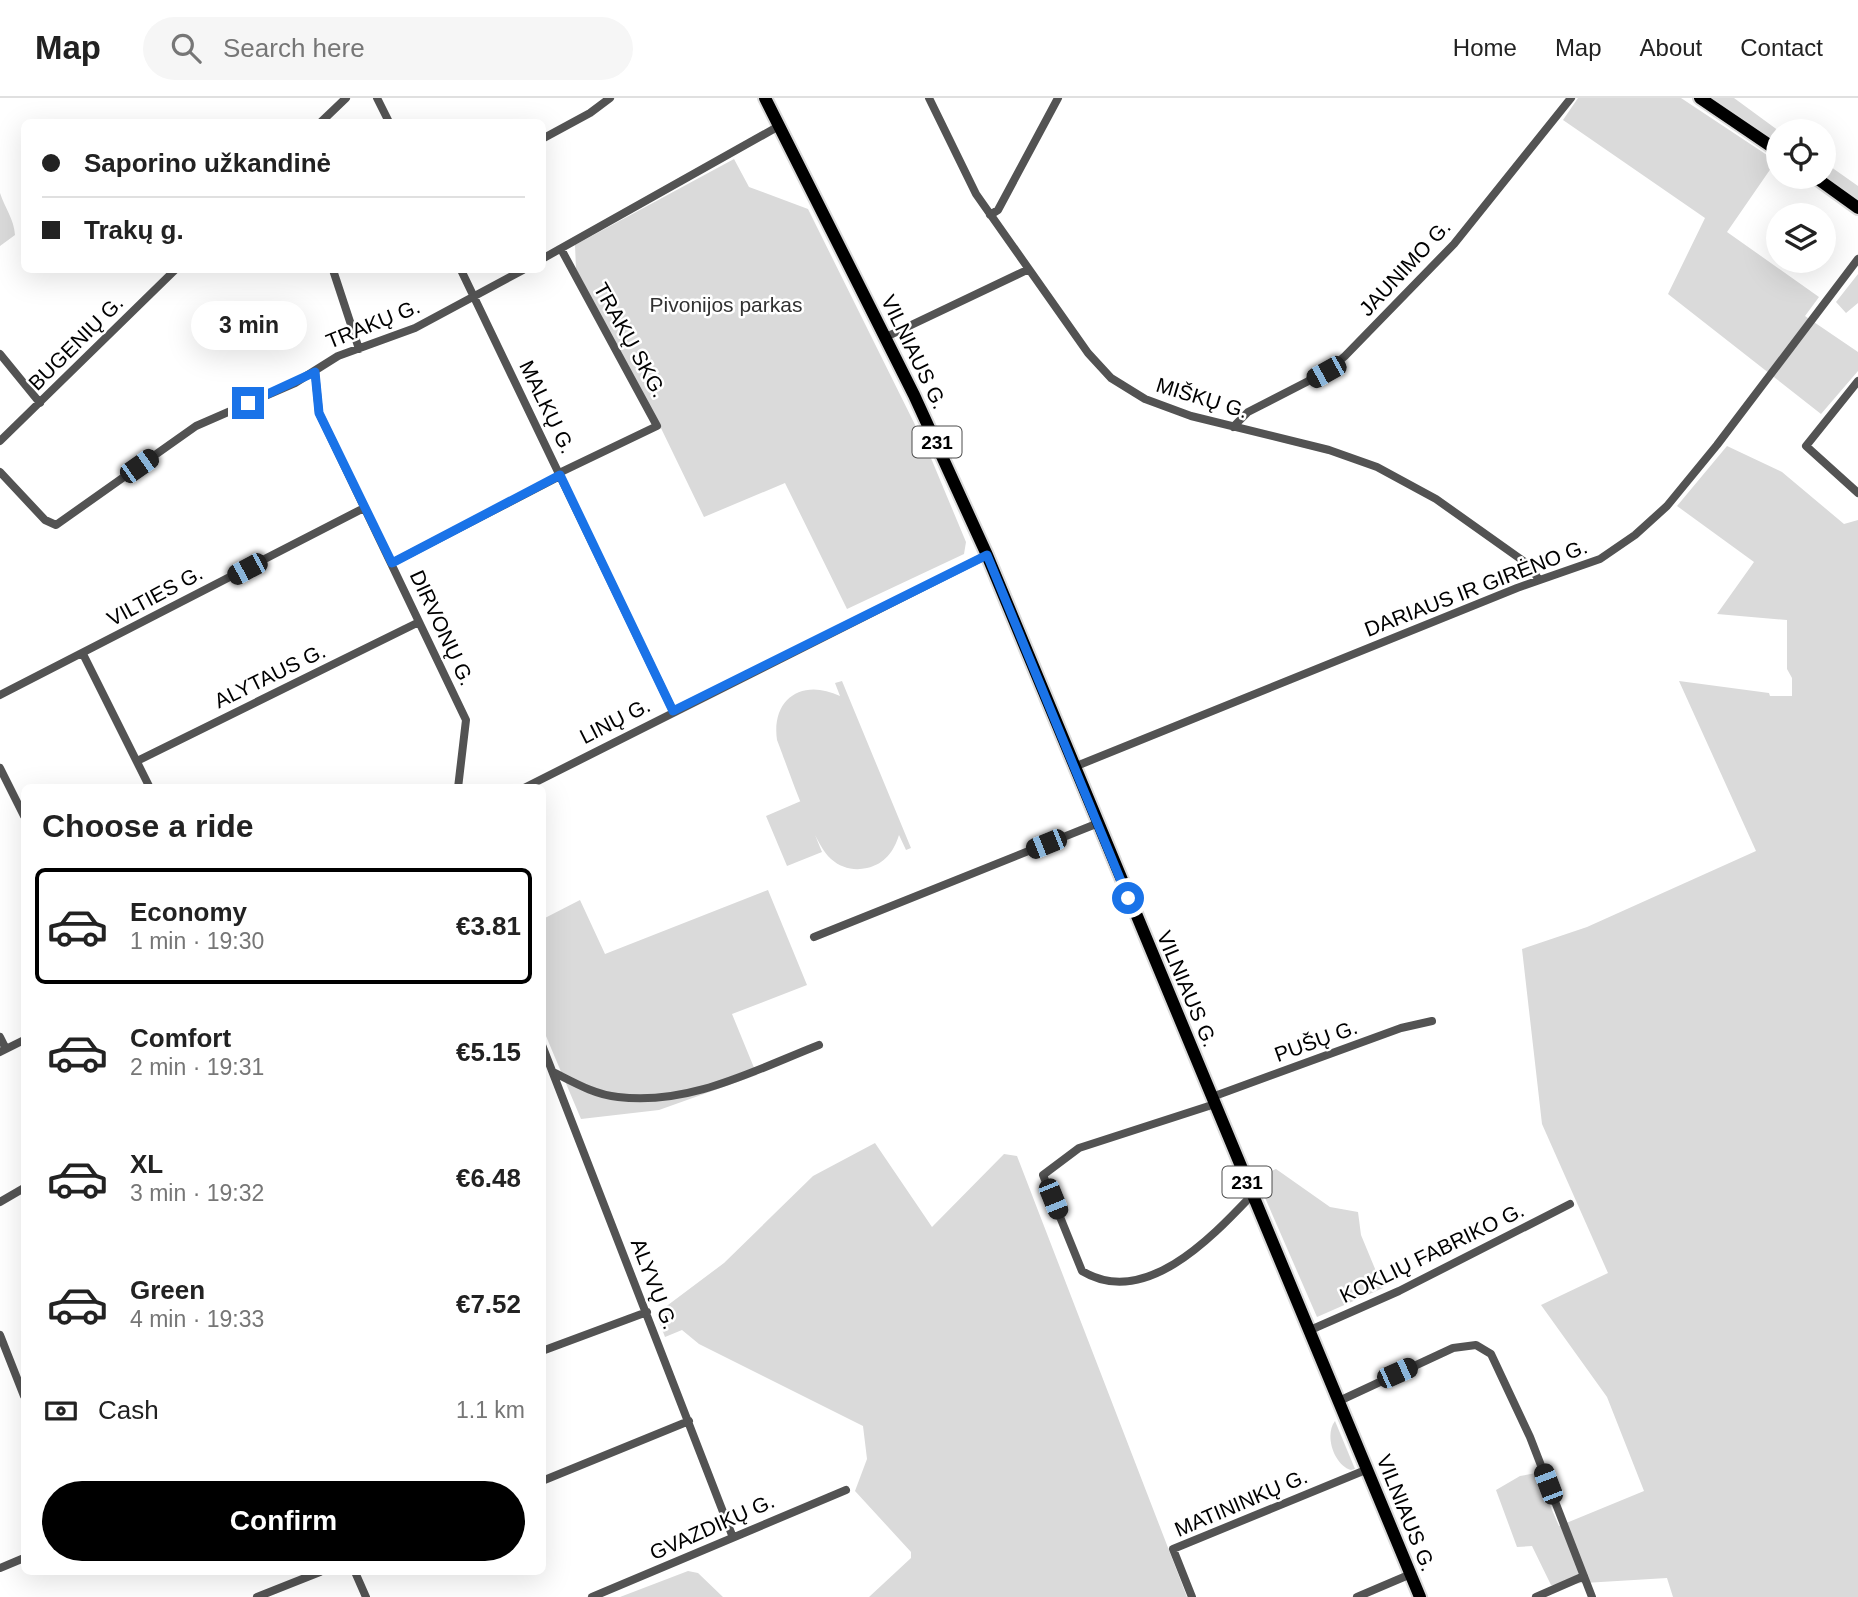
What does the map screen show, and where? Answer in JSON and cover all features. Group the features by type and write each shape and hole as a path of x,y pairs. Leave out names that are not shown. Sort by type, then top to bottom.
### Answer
{"main road":[{"name":"VILNIAUS G.","path":"765,98 886,338 987,555 1096,824 1214,1100 1420,1597"},
{"path":"1700,98 1766,143"},
{"path":"1832,189 1858,208"}],"street":[{"path":"324,119 346,98"},
{"path":"377,98 388,119"},
{"path":"546,137 590,113 610,98"},
{"name":"MIŠKŲ G.","path":"929,98 957,159 990,215 1088,354 1118,384 1167,408 1340,453 1401,478 1529,565 1539,580"},
{"path":"990,215 998,210 1058,98"},
{"name":"JAUNIMO G.","path":"1233,427 1248,412 1326,372 1345,356 1454,244 1571,98"},
{"path":"546,257 779,127"},
{"name":"TRAKŲ SKG.","path":"560,474 657,426 561,248"},
{"name":"DARIAUS IR GIRĖNO G.","path":"1074,767 1539,580 1600,559 1635,535 1667,506 1717,445 1858,259"},
{"path":"886,338 1027,270"},
{"name":"BUGENIŲ G.","path":"0,441 172,273"},
{"path":"335,273 359,349"},
{"name":"MALKŲ G.","path":"463,273 673,711"},
{"name":"TRAKŲ G.","path":"0,472 45,520 56,525 197,426 315,372 323,363 415,328 518,273"},
{"path":"0,354 40,403"},
{"name":"DIRVONŲ G.","path":"315,372 319,413 467,720 459,784"},
{"path":"1858,381 1806,446 1858,493"},
{"path":"392,563 560,474"},
{"name":"VILTIES G.","path":"0,695 363,508"},
{"name":"LINŲ G.","path":"532,784 987,555"},
{"name":"ALYTAUS G.","path":"137,761 419,622"},
{"path":"83,654 148,784"},
{"path":"0,768 21,810"},
{"path":"814,937 1096,824"},
{"name":"PUŠŲ G.","path":"1252,1195 1215,1233 1179,1261 1134,1282 1096,1279 1082,1271 1043,1175 1079,1149 1401,1028 1432,1021"},
{"path":"0,1037 3,1051 21,1042"},
{"path":"553,1072 584,1087 616,1097 657,1099 708,1089 819,1045"},
{"name":"ALYVŲ G.","path":"546,1055 732,1535"},
{"path":"0,1202 21,1190"},
{"name":"KOKLIŲ FABRIKO G.","path":"1308,1331 1399,1291 1570,1204"},
{"path":"546,1350 646,1312"},
{"path":"0,1335 21,1388"},
{"path":"1339,1401 1453,1348 1476,1345 1492,1354 1530,1437 1592,1597"},
{"path":"546,1479 690,1421"},
{"name":"MATININKŲ G.","path":"1192,1597 1173,1549 1367,1469"},
{"name":"GVAZDIKŲ G.","path":"592,1597 703,1552 732,1535 846,1490"},
{"path":"0,1568 21,1559"},
{"path":"1357,1597 1411,1574"},
{"path":"257,1597 312,1575"},
{"path":"356,1575 366,1597"},
{"path":"1536,1597 1584,1576"}],"green space":[{"path":"1578,98 1681,98 1766,154 1766,175 1727,232 1766,260 1766,273 1785,273 1819,297 1805,316 1858,352 1858,371 1821,414 1668,294 1705,218 1563,120"},
{"path":"1712,98 1734,98 1766,121 1766,135"},
{"name":"Pivonijos parkas","path":"734,159 749,187 808,209 928,451 966,542 964,554 847,609 785,483 704,517 659,424 576,269 575,245"},
{"path":"1836,170 1858,186 1858,199 1836,183"},
{"path":"0,193 15,235 0,246"},
{"path":"1858,274 1858,303 1846,313 1836,302"},
{"path":"1727,446 1782,472 1844,524 1858,520 1858,1597 1673,1597 1667,1578 1551,1585 1532,1546 1517,1547 1496,1490 1520,1476 1536,1473 1559,1526 1644,1491 1607,1397 1541,1305 1608,1273 1542,1124 1522,949 1587,927 1756,851 1679,681 1769,693 1770,696 1792,696 1792,678 1787,669 1787,620 1717,614 1754,562 1677,506"},
{"path":"842,681 911,848 906,850 899,835 884,860 862,869 839,865 824,851 816,838 777,740 776,725 779,713 792,696 814,689 840,696 835,683"},
{"path":"801,801 822,852 787,866 766,816"},
{"path":"768,890 807,985 732,1014 757,1075 659,1110 581,1119 546,1036 546,917 580,900 605,954"},
{"path":"875,1143 932,1227 1004,1154 1017,1156 1187,1597 869,1597 911,1558 911,1552 855,1491 867,1459 863,1426 699,1344 682,1330 665,1337 656,1314 724,1263 813,1176"},
{"path":"1276,1169 1330,1207 1358,1212 1361,1235 1383,1288 1317,1317 1256,1177"},
{"path":"1335,1421 1355,1469 1345,1467 1333,1449 1330,1434"},
{"path":"688,1571 698,1573 723,1597 620,1597"}],"route":[{"path":"248,403 315,372 319,413 392,563 560,475 673,711 987,555 1128,898"}]}
